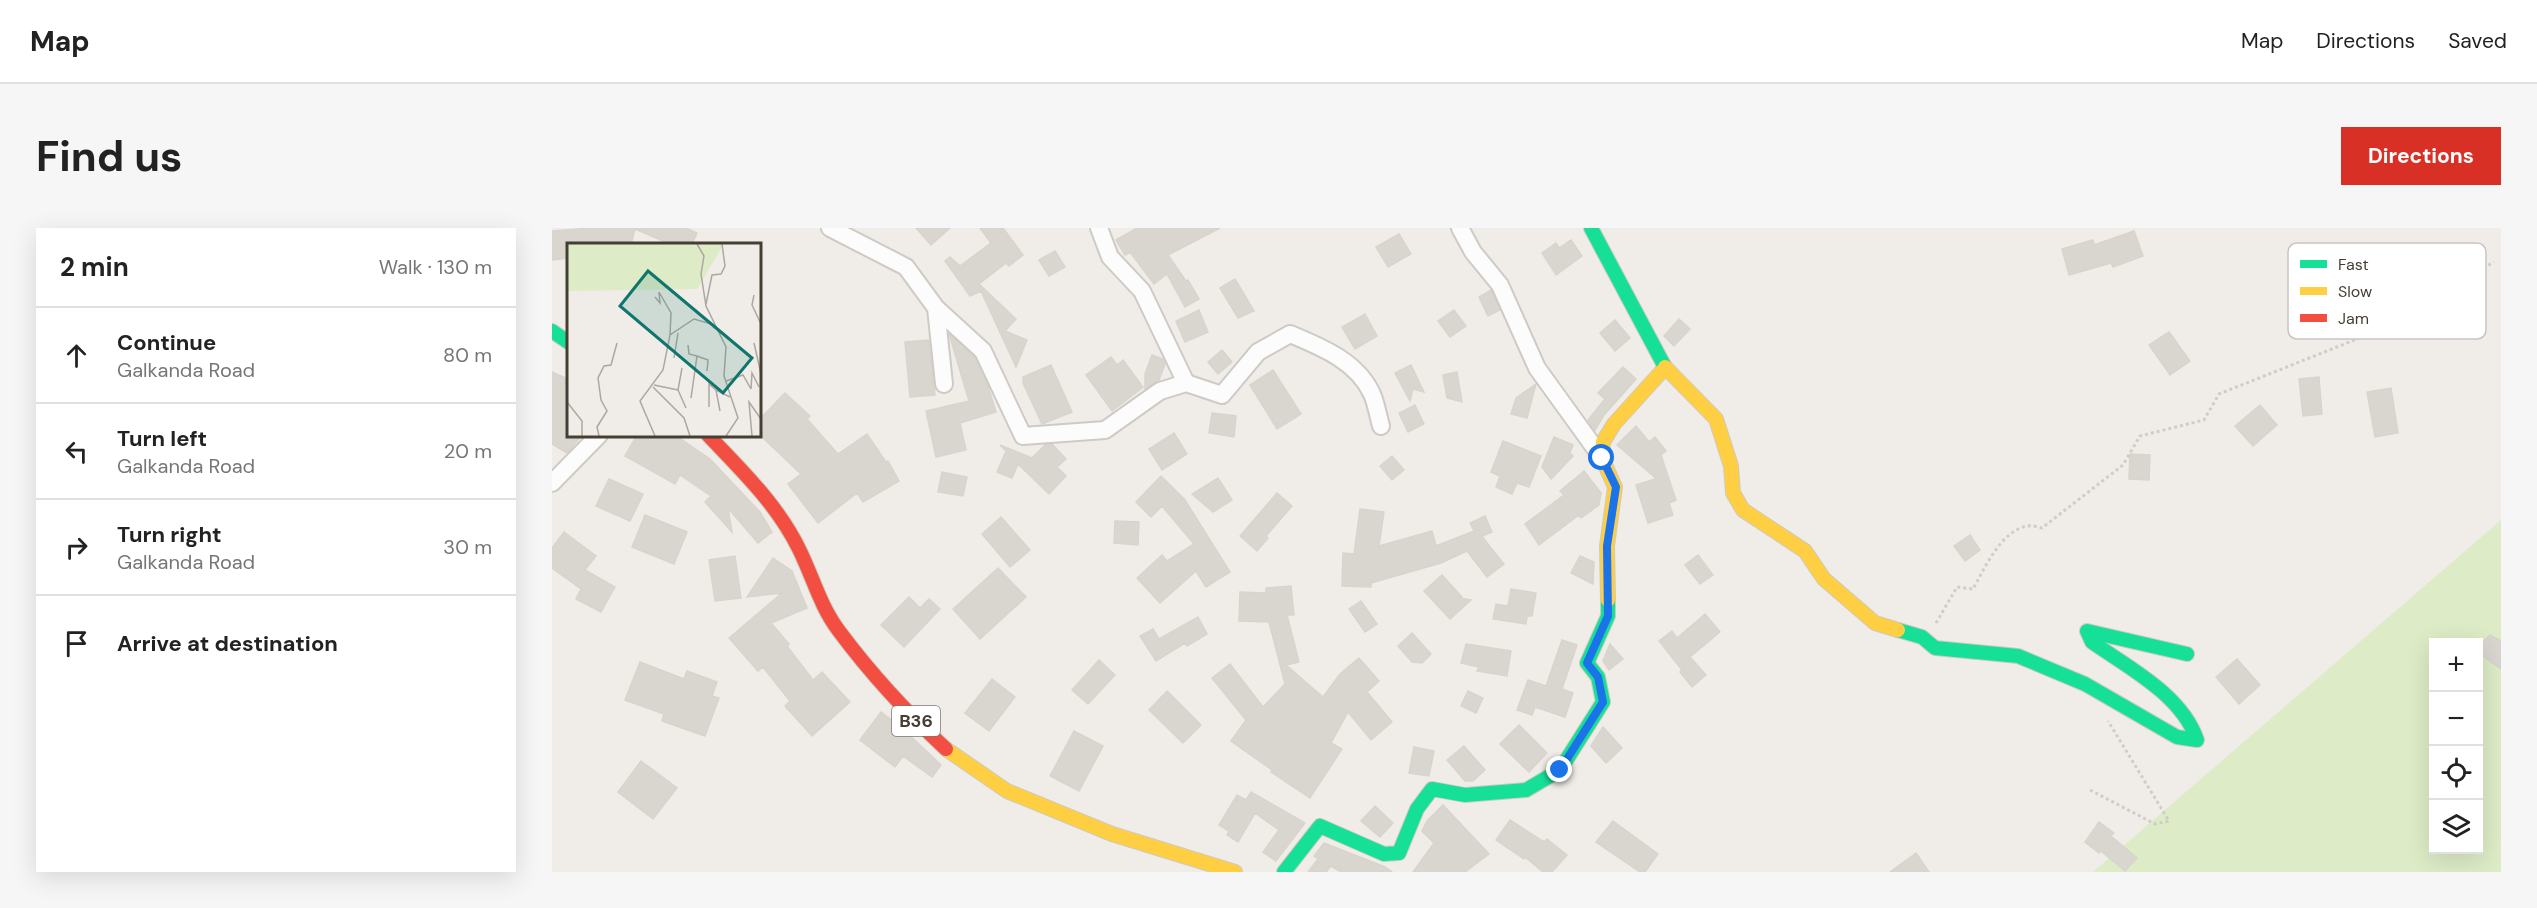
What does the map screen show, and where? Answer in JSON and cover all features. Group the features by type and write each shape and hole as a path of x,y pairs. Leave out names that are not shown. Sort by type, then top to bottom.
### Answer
{"street":[{"path":"830,228 906,267 936,308 983,351 1023,436 1105,430 1160,391 1186,382 1221,395 1258,352 1290,334 1329,350 1358,373 1372,393 1381,426"},
{"path":"1099,228 1110,257 1142,291 1186,382"},
{"path":"1284,872 1320,826 1384,854 1399,853 1417,809 1432,789 1465,795 1526,790 1560,770 1603,702 1598,677 1587,663 1608,616 1607,546 1616,487 1602,458 1537,368 1500,285 1473,252 1460,228"},
{"path":"1591,228 1665,367 1716,419 1731,466 1733,493 1743,510 1805,552 1824,579 1875,623 1922,637 1935,648 2018,656 2085,684 2177,737 2197,740 2196,730 2171,699 2092,642 2087,631 2187,654"},
{"path":"936,308 944,384"},
{"path":"552,331 567,341"},
{"path":"1602,458 1602,442 1614,424 1665,367"},
{"path":"552,483 598,436"},
{"name":"B36","path":"709,436 771,503 799,549 817,595 838,630 904,710 950,753 1007,791 1112,834 1235,872"}],"path":[{"path":"2486,267 2494,262"},
{"path":"1922,637 1938,621 1958,587 1973,589 1995,550 2011,534 2027,526 2042,528 2080,500 2123,465 2140,436 2204,420 2219,394 2357,339"},
{"path":"2090,790 2155,824 2169,821 2105,716"}],"green space":[{"path":"2501,520 2501,872 2093,872"}],"building":[{"path":"591,228 686,228 697,233 692,243 668,243 635,229 631,243 567,243 567,258 552,260 552,231"},
{"path":"916,228 950,228 931,245"},
{"path":"980,228 1003,228 1023,255 1009,266 1006,263 979,284 1016,319 1005,331 1027,340 1016,367 981,291 970,296 945,261 950,257 960,266 991,243"},
{"path":"1137,228 1220,228 1168,255 1186,281 1188,280 1199,299 1185,307 1167,274 1154,284 1130,252 1125,255 1116,240"},
{"path":"2134,231 2143,256 2113,267 2111,263 2069,275 2062,249 2093,240 2094,245"},
{"path":"1399,234 1411,254 1388,267 1376,247"},
{"path":"1571,240 1582,256 1556,275 1542,253 1556,243 1559,248"},
{"path":"1055,251 1065,267 1049,276 1039,260"},
{"path":"1235,279 1254,311 1238,318 1220,288"},
{"path":"1491,290 1500,310 1488,316 1479,297"},
{"path":"1199,310 1208,332 1185,342 1176,321"},
{"path":"1454,310 1466,326 1450,337 1438,321"},
{"path":"1365,314 1377,336 1355,349 1342,327"},
{"path":"1679,319 1690,329 1674,346 1664,336"},
{"path":"1615,320 1630,338 1615,351 1600,333"},
{"path":"2169,332 2190,361 2170,375 2149,345"},
{"path":"949,334 974,357 988,386 996,412 960,423 966,450 936,457 926,411 969,401"},
{"path":"929,340 935,395 910,397 905,342"},
{"path":"1222,350 1232,362 1218,374 1208,362"},
{"path":"1152,355 1163,359 1165,364 1159,380 1145,389 1145,374"},
{"path":"1111,357 1117,365 1123,360 1143,387 1112,411 1086,375"},
{"path":"1051,365 1072,412 1042,424 1023,383 1023,377"},
{"path":"1411,365 1424,392 1413,389 1410,401 1395,373"},
{"path":"1623,367 1636,379 1604,415 1595,430 1588,420 1605,399 1598,393"},
{"path":"1273,370 1301,414 1277,429 1250,385"},
{"path":"552,372 567,379 567,436 581,436 567,453 552,444"},
{"path":"1457,372 1462,402 1447,398 1443,375"},
{"path":"2319,377 2322,414 2303,416 2299,379"},
{"path":"1536,384 1527,418 1511,414 1516,398"},
{"path":"2391,388 2398,433 2375,437 2367,392"},
{"path":"785,393 810,416 807,419 838,454 867,434 886,462 888,461 899,481 863,502 857,493 818,523 788,484 801,474 760,435 760,419"},
{"path":"1415,405 1424,424 1408,432 1399,413"},
{"path":"2260,405 2277,425 2253,446 2235,426"},
{"path":"1212,413 1236,416 1234,437 1209,433"},
{"path":"1636,426 1649,442 1655,437 1666,451 1661,455 1676,500 1669,503 1673,515 1648,523 1636,485 1658,480 1617,445"},
{"path":"1174,433 1187,454 1162,470 1149,449"},
{"path":"636,436 676,436 710,459 760,512 772,532 758,543 728,508 732,532 705,502 711,496 680,475 675,484 625,456"},
{"path":"1554,437 1573,445 1570,453 1573,456 1551,479 1542,467"},
{"path":"1503,441 1541,456 1529,487 1517,483 1512,494 1496,487 1500,476 1491,472"},
{"path":"1052,444 1066,459 1057,467 1066,476 1049,494 1018,464 1012,478 997,472 1006,451 1000,445 1032,458 1045,445"},
{"path":"2130,454 2150,455 2149,480 2129,479"},
{"path":"1392,456 1404,470 1392,480 1380,466"},
{"path":"1584,471 1601,493 1599,505 1581,518 1579,515 1539,545 1525,524 1564,495 1560,491"},
{"path":"942,472 967,477 963,496 938,492"},
{"path":"1161,476 1185,500 1230,572 1206,587 1196,571 1160,603 1137,578 1162,555 1167,561 1194,544 1162,506 1151,517 1136,502"},
{"path":"1218,478 1232,500 1213,512 1192,494"},
{"path":"609,479 643,494 630,521 596,506"},
{"path":"1277,493 1292,506 1266,536 1268,538 1257,551 1240,536"},
{"path":"1360,509 1384,512 1379,546 1432,531 1436,546 1474,531 1470,523 1485,516 1492,532 1482,536 1491,548 1489,551 1492,549 1504,564 1487,577 1467,551 1441,563 1371,583 1371,587 1342,586 1343,553 1354,554"},
{"path":"645,515 687,532 674,564 632,547"},
{"path":"1001,517 1030,550 1010,567 982,534"},
{"path":"1115,521 1139,522 1138,545 1114,543"},
{"path":"564,532 596,556 585,570 615,587 601,612 576,599 581,589 552,568 552,548"},
{"path":"1970,535 1980,550 1965,561 1954,546"},
{"path":"1698,555 1713,575 1700,584 1685,565"},
{"path":"735,556 741,598 715,601 709,560"},
{"path":"1580,556 1594,562 1593,584 1571,573"},
{"path":"773,558 792,571 807,608 771,623 789,644 787,646 813,680 822,672 850,702 812,736 785,706 790,701 763,667 758,671 729,638 782,593 747,597"},
{"path":"998,568 1026,597 980,639 953,609"},
{"path":"1442,575 1462,597 1460,598 1471,600 1450,619 1424,591"},
{"path":"1291,586 1294,615 1287,615 1299,662 1286,665 1323,697 1340,674 1359,658 1379,681 1367,692 1392,722 1371,740 1348,712 1331,743 1342,749 1310,798 1231,741 1246,720 1212,678 1230,664 1263,707 1285,684 1269,622 1239,621 1240,592 1266,593 1266,588"},
{"path":"1511,589 1536,593 1532,616 1527,616 1526,624 1493,619 1496,604 1508,606"},
{"path":"909,597 920,608 929,599 940,609 904,647 881,625"},
{"path":"1361,601 1377,624 1365,632 1349,609"},
{"path":"1705,614 1720,632 1690,657 1706,675 1692,687 1659,641 1672,631 1677,638"},
{"path":"1198,617 1207,634 1187,646 1185,643 1156,661 1140,636 1153,629 1159,639"},
{"path":"1412,633 1431,654 1422,663 1412,662 1398,646"},
{"path":"2490,635 2501,641 2501,669 2483,656 2483,642"},
{"path":"1562,640 1577,645 1562,689 1573,693 1565,717 1535,707 1532,715 1517,710 1528,680 1546,686"},
{"path":"1466,644 1511,651 1507,676 1477,671 1479,667 1461,663"},
{"path":"1610,644 1623,659 1609,670 1603,661"},
{"path":"2237,659 2260,685 2239,704 2216,677"},
{"path":"1099,660 1115,675 1088,704 1072,690"},
{"path":"640,662 684,679 687,671 717,682 712,696 719,698 705,736 662,721 664,714 625,700"},
{"path":"992,679 1015,697 989,731 965,713"},
{"path":"1167,691 1201,725 1183,743 1149,710"},
{"path":"1468,691 1483,698 1476,713 1461,706"},
{"path":"881,712 901,727 941,765 932,777 903,756 895,767 860,740"},
{"path":"1519,725 1547,753 1529,772 1500,744"},
{"path":"1603,727 1622,748 1606,763 1591,746"},
{"path":"1074,731 1103,746 1079,791 1050,776"},
{"path":"1464,746 1485,770 1473,781 1465,781 1447,760"},
{"path":"1414,747 1434,751 1429,776 1409,773"},
{"path":"641,761 677,788 653,819 618,792"},
{"path":"1251,792 1305,823 1276,861 1263,852 1279,830 1255,813 1238,842 1227,835 1229,831 1219,825 1237,795 1246,800"},
{"path":"1443,805 1489,854 1465,872 1413,872 1434,843 1422,831 1427,821"},
{"path":"1375,806 1393,823 1380,837 1361,821"},
{"path":"1510,820 1544,842 1547,839 1567,855 1552,872 1543,872 1525,857 1524,859 1496,840"},
{"path":"1613,821 1658,854 1645,872 1640,872 1596,842"},
{"path":"2099,822 2114,833 2111,836 2137,858 2125,871 2101,851 2099,853 2085,842"},
{"path":"1324,843 1385,867 1392,872 1341,872 1331,866 1326,872 1308,872 1318,859 1314,856"},
{"path":"1916,853 1929,872 1890,872"}],"traffic: fast":[{"path":"1591,228 1665,367 1662,371"},
{"path":"552,331 567,341"},
{"path":"1284,872 1320,826 1384,854 1399,853 1417,809 1432,789 1465,795 1526,790 1560,770 1603,702 1598,677 1587,663 1608,616 1608,600"},
{"path":"1898,630 1922,637 1935,648 2018,656 2085,684 2177,737 2197,740 2190,724 2167,696 2092,642 2087,631 2187,654"}],"traffic: slow":[{"path":"1665,367 1716,419 1731,466 1733,493 1743,510 1805,551 1824,579 1875,623 1898,630"},
{"path":"1608,600 1607,546 1615,487 1602,458 1603,442 1614,424 1662,371"},
{"path":"946,749 1007,791 1112,834 1235,872"}],"traffic: jam":[{"path":"709,436 758,489 780,517 799,549 822,601 839,631 890,693 946,749"}],"route":[{"path":"1560,770 1603,702 1598,677 1587,663 1608,616 1607,546 1616,487 1602,458"}]}
